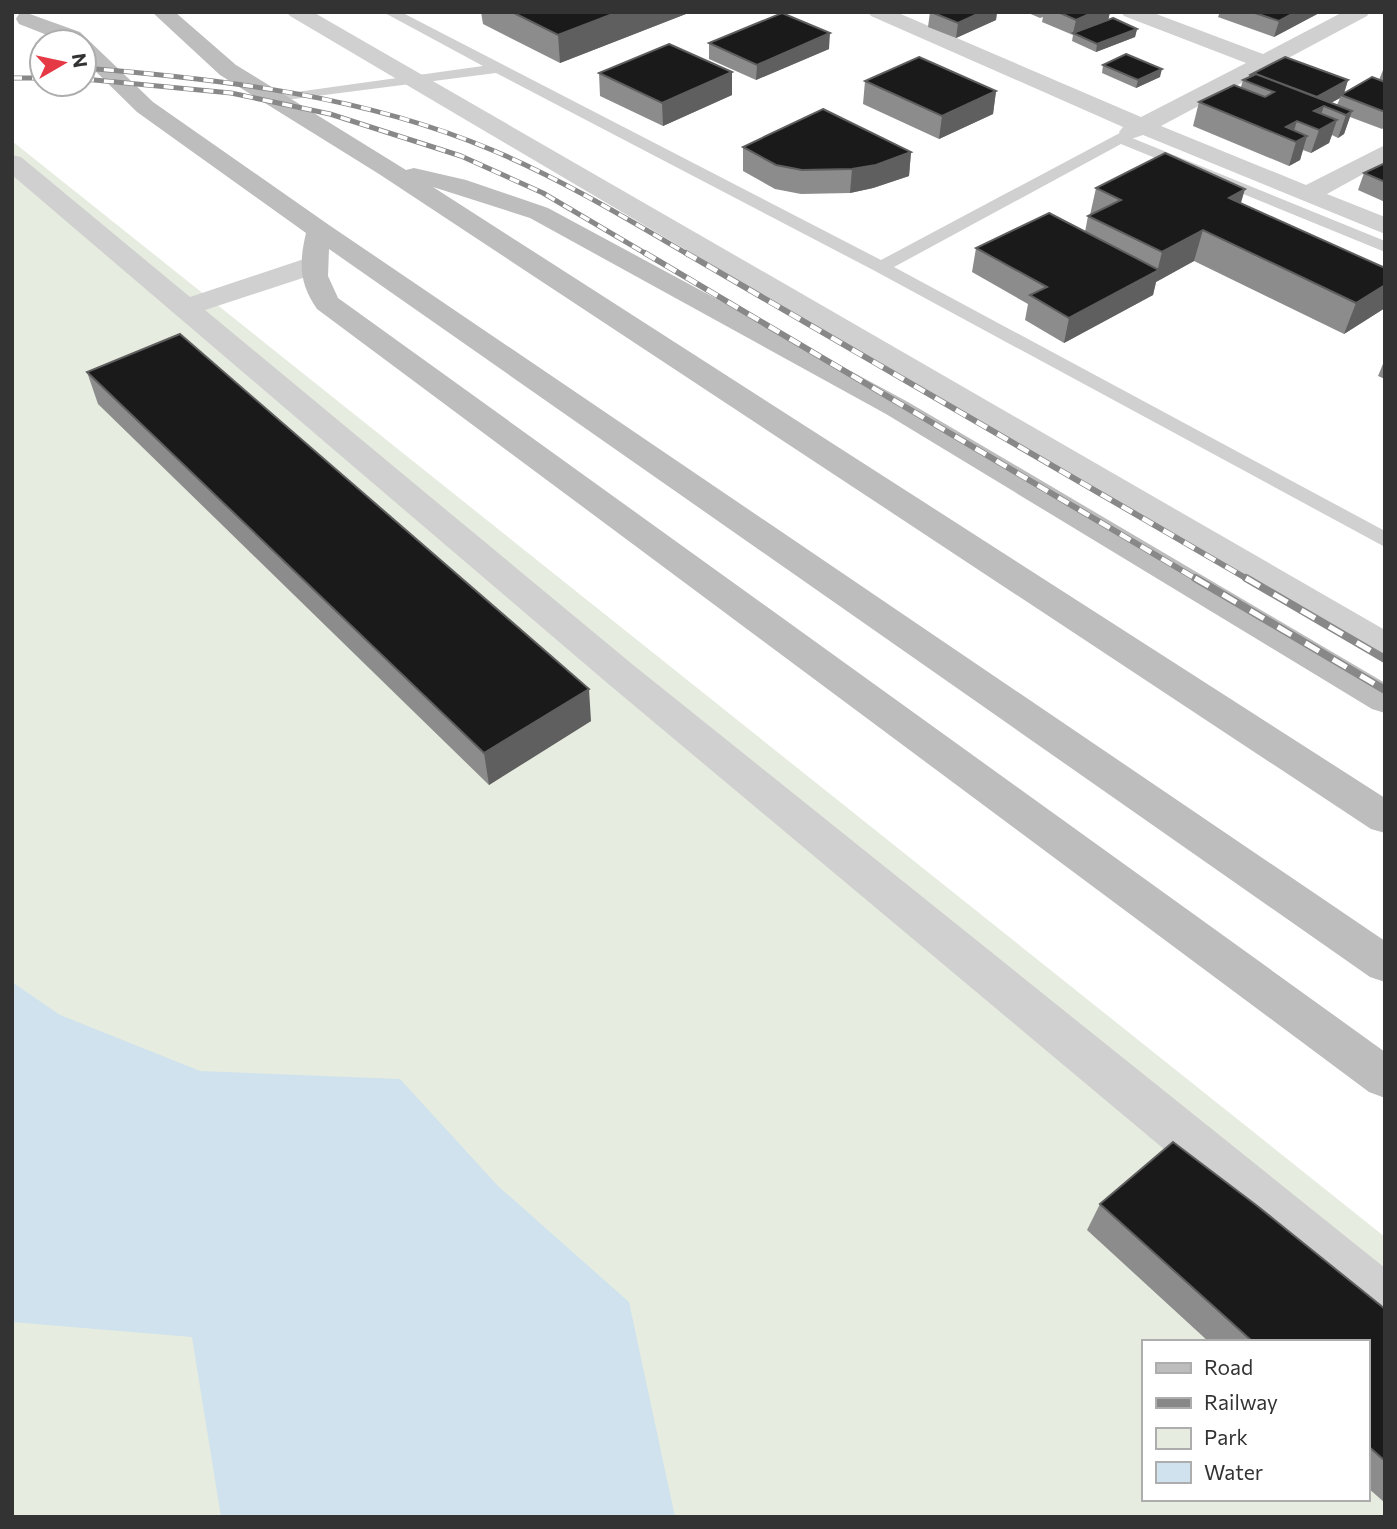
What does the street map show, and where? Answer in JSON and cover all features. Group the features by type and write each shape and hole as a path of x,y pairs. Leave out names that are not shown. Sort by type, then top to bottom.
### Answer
{"street":[{"path":"20,19 66,12"},
{"path":"162,12 228,70 388,169 1385,818"},
{"path":"297,12 1385,646"},
{"path":"878,12 1131,132 1308,194 1385,226"},
{"path":"1131,12 1264,62"},
{"path":"1131,132 1360,12"},
{"path":"20,19 46,28"},
{"path":"98,62 145,107 317,248 1385,964"},
{"path":"1308,194 1385,152"},
{"path":"12,162 619,673 1385,1301"},
{"path":"388,169 457,185 539,212 897,408 1385,700"},
{"path":"184,308 317,248"},
{"path":"317,248 314,280 327,303 1385,1079"}],"lane":[{"path":"390,12 881,267 1385,540"},
{"path":"275,99 499,68"},
{"path":"881,267 1131,132 1385,247"}],"green space":[{"path":"12,141 1385,1237 1385,1517 12,1517"}],"water":[{"path":"12,982 60,1015 200,1071 400,1079 498,1186 629,1302 675,1517 221,1517 192,1337 12,1322"}],"building":[{"path":"512,12 618,12 558,35"},
{"path":"931,12 982,12 958,23"},
{"path":"1058,12 1094,12 1076,20"},
{"path":"1252,12 1296,12 1279,21"},
{"path":"782,13 830,33 757,65 709,43"},
{"path":"1113,18 1137,29 1097,44 1073,33"},
{"path":"669,44 732,72 662,103 599,73"},
{"path":"1126,54 1162,69 1138,80 1103,65"},
{"path":"919,57 996,91 942,116 865,81"},
{"path":"1285,57 1348,80 1317,97 1256,74 1250,75"},
{"path":"1256,74 1352,111 1346,115 1324,106 1314,111 1337,120 1319,130 1297,121 1286,127 1307,136 1296,142 1199,102 1234,85 1265,97 1274,92 1243,80"},
{"path":"1372,77 1385,82 1385,112 1341,95"},
{"path":"823,109 911,152 876,165 852,169 802,170 776,165 743,147"},
{"path":"1165,153 1245,189 1229,198 1385,268 1385,285 1356,303 1203,230 1162,252 1088,216 1121,200 1096,188"},
{"path":"1385,163 1385,182 1364,173"},
{"path":"1049,213 1159,270 1069,318 1030,295 1047,287 976,248"},
{"path":"180,334 589,689 484,753 87,372"},
{"path":"1173,1142 1385,1309 1385,1461 1369,1447 1369,1340 1251,1340 1100,1204"}],"railway":[{"path":"98,69 188,78 292,93 343,103 443,131 543,173 689,255"},
{"path":"12,78 28,78"},
{"path":"98,80 231,93 330,114 461,156 543,193 648,255"},
{"path":"645,253 1198,580"},
{"path":"686,253 1249,580"},
{"path":"1195,578 1385,690"},
{"path":"1246,578 1385,659"}]}
